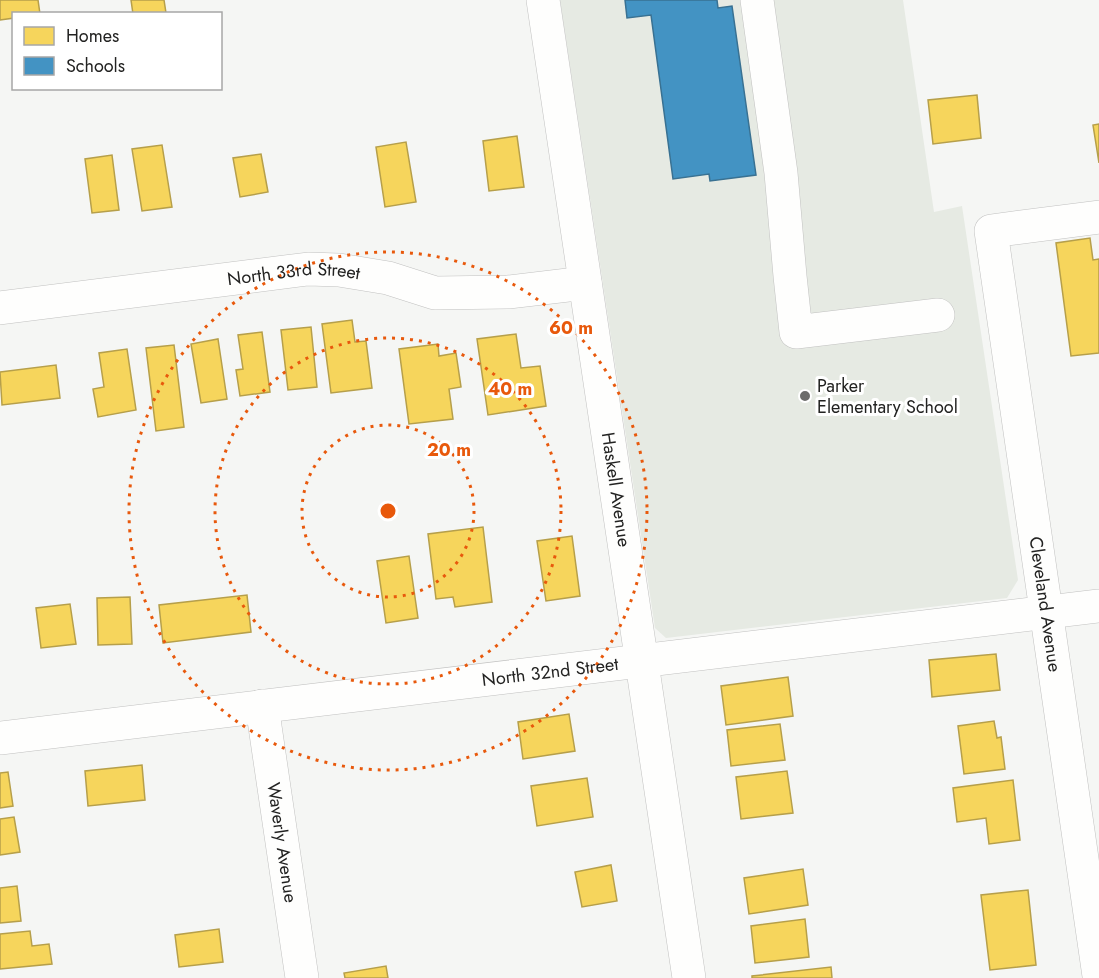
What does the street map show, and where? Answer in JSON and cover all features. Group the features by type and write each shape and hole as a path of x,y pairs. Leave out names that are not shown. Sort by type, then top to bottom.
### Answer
{"street":[{"name":"Haskell Avenue","path":"543,0 690,978"},
{"path":"757,0 781,173 796,332 938,315"},
{"name":"Cleveland Avenue","path":"1099,217 991,231 1099,976"},
{"name":"North 33rd Street","path":"0,308 308,269 339,270 388,278 435,293 508,292 585,283"},
{"name":"North 32nd Street","path":"0,738 1099,606"},
{"name":"Waverly Avenue","path":"261,706 302,978"}],"shaded area":[{"name":"Parker Elementary School","path":"560,0 903,0 934,212 962,206 1018,580 1007,598 666,638 655,628"}],"building: Homes":[{"path":"0,0 38,0 40,12 12,12 12,18 0,20"},
{"path":"131,0 164,0 166,12 133,12"},
{"path":"977,95 981,138 933,144 928,100"},
{"path":"1099,124 1099,163 1093,125"},
{"path":"517,136 524,187 489,191 483,141"},
{"path":"406,142 416,202 385,207 376,147"},
{"path":"162,145 172,207 142,211 132,149"},
{"path":"261,154 268,192 240,197 233,158"},
{"path":"112,155 119,210 92,213 85,159"},
{"path":"1090,238 1093,260 1099,259 1099,353 1071,356 1056,243"},
{"path":"352,320 355,342 366,341 372,388 331,393 322,324"},
{"path":"311,327 317,387 288,390 281,330"},
{"path":"262,332 270,392 240,396 236,370 243,369 238,335"},
{"path":"516,334 521,368 540,366 546,406 488,415 477,339"},
{"path":"218,339 227,399 201,403 191,344"},
{"path":"438,344 439,356 456,353 461,387 449,389 453,419 409,424 399,349"},
{"path":"174,345 184,427 156,431 146,348"},
{"path":"127,349 136,410 98,417 93,389 104,387 99,353"},
{"path":"56,365 60,398 2,405 0,372"},
{"path":"483,527 492,602 455,607 453,597 436,599 428,534"},
{"path":"572,536 580,596 546,601 537,541"},
{"path":"409,556 418,618 386,623 377,561"},
{"path":"247,595 251,632 163,643 159,605"},
{"path":"130,597 132,644 98,645 97,598"},
{"path":"70,604 76,644 41,648 36,608"},
{"path":"996,654 1000,690 932,697 929,660"},
{"path":"788,677 793,716 726,725 721,686"},
{"path":"569,714 575,751 523,759 518,722"},
{"path":"994,721 997,738 1001,737 1005,769 964,774 958,726"},
{"path":"780,724 785,760 731,766 727,730"},
{"path":"142,765 145,800 88,806 85,771"},
{"path":"787,771 793,813 741,819 736,777"},
{"path":"8,772 13,806 0,808 0,773"},
{"path":"587,778 593,817 537,826 531,786"},
{"path":"1013,780 1020,840 989,844 986,818 957,822 953,788"},
{"path":"14,817 20,852 0,855 0,819"},
{"path":"611,865 617,901 582,907 575,872"},
{"path":"803,869 808,905 749,914 744,878"},
{"path":"17,886 21,921 0,923 0,888"},
{"path":"1028,890 1036,965 990,970 981,895"},
{"path":"805,919 809,957 755,963 751,926"},
{"path":"219,929 223,962 179,967 175,935"},
{"path":"30,931 32,946 49,944 52,964 0,969 0,934"},
{"path":"386,966 388,978 345,978 344,973"},
{"path":"831,967 832,978 752,978 752,976"}],"building: Schools":[{"path":"625,0 717,0 718,8 732,6 756,175 710,181 709,174 673,179 651,15 627,18"}],"place":[{"name":"Parker Elementary School","path":"805,396"}]}
